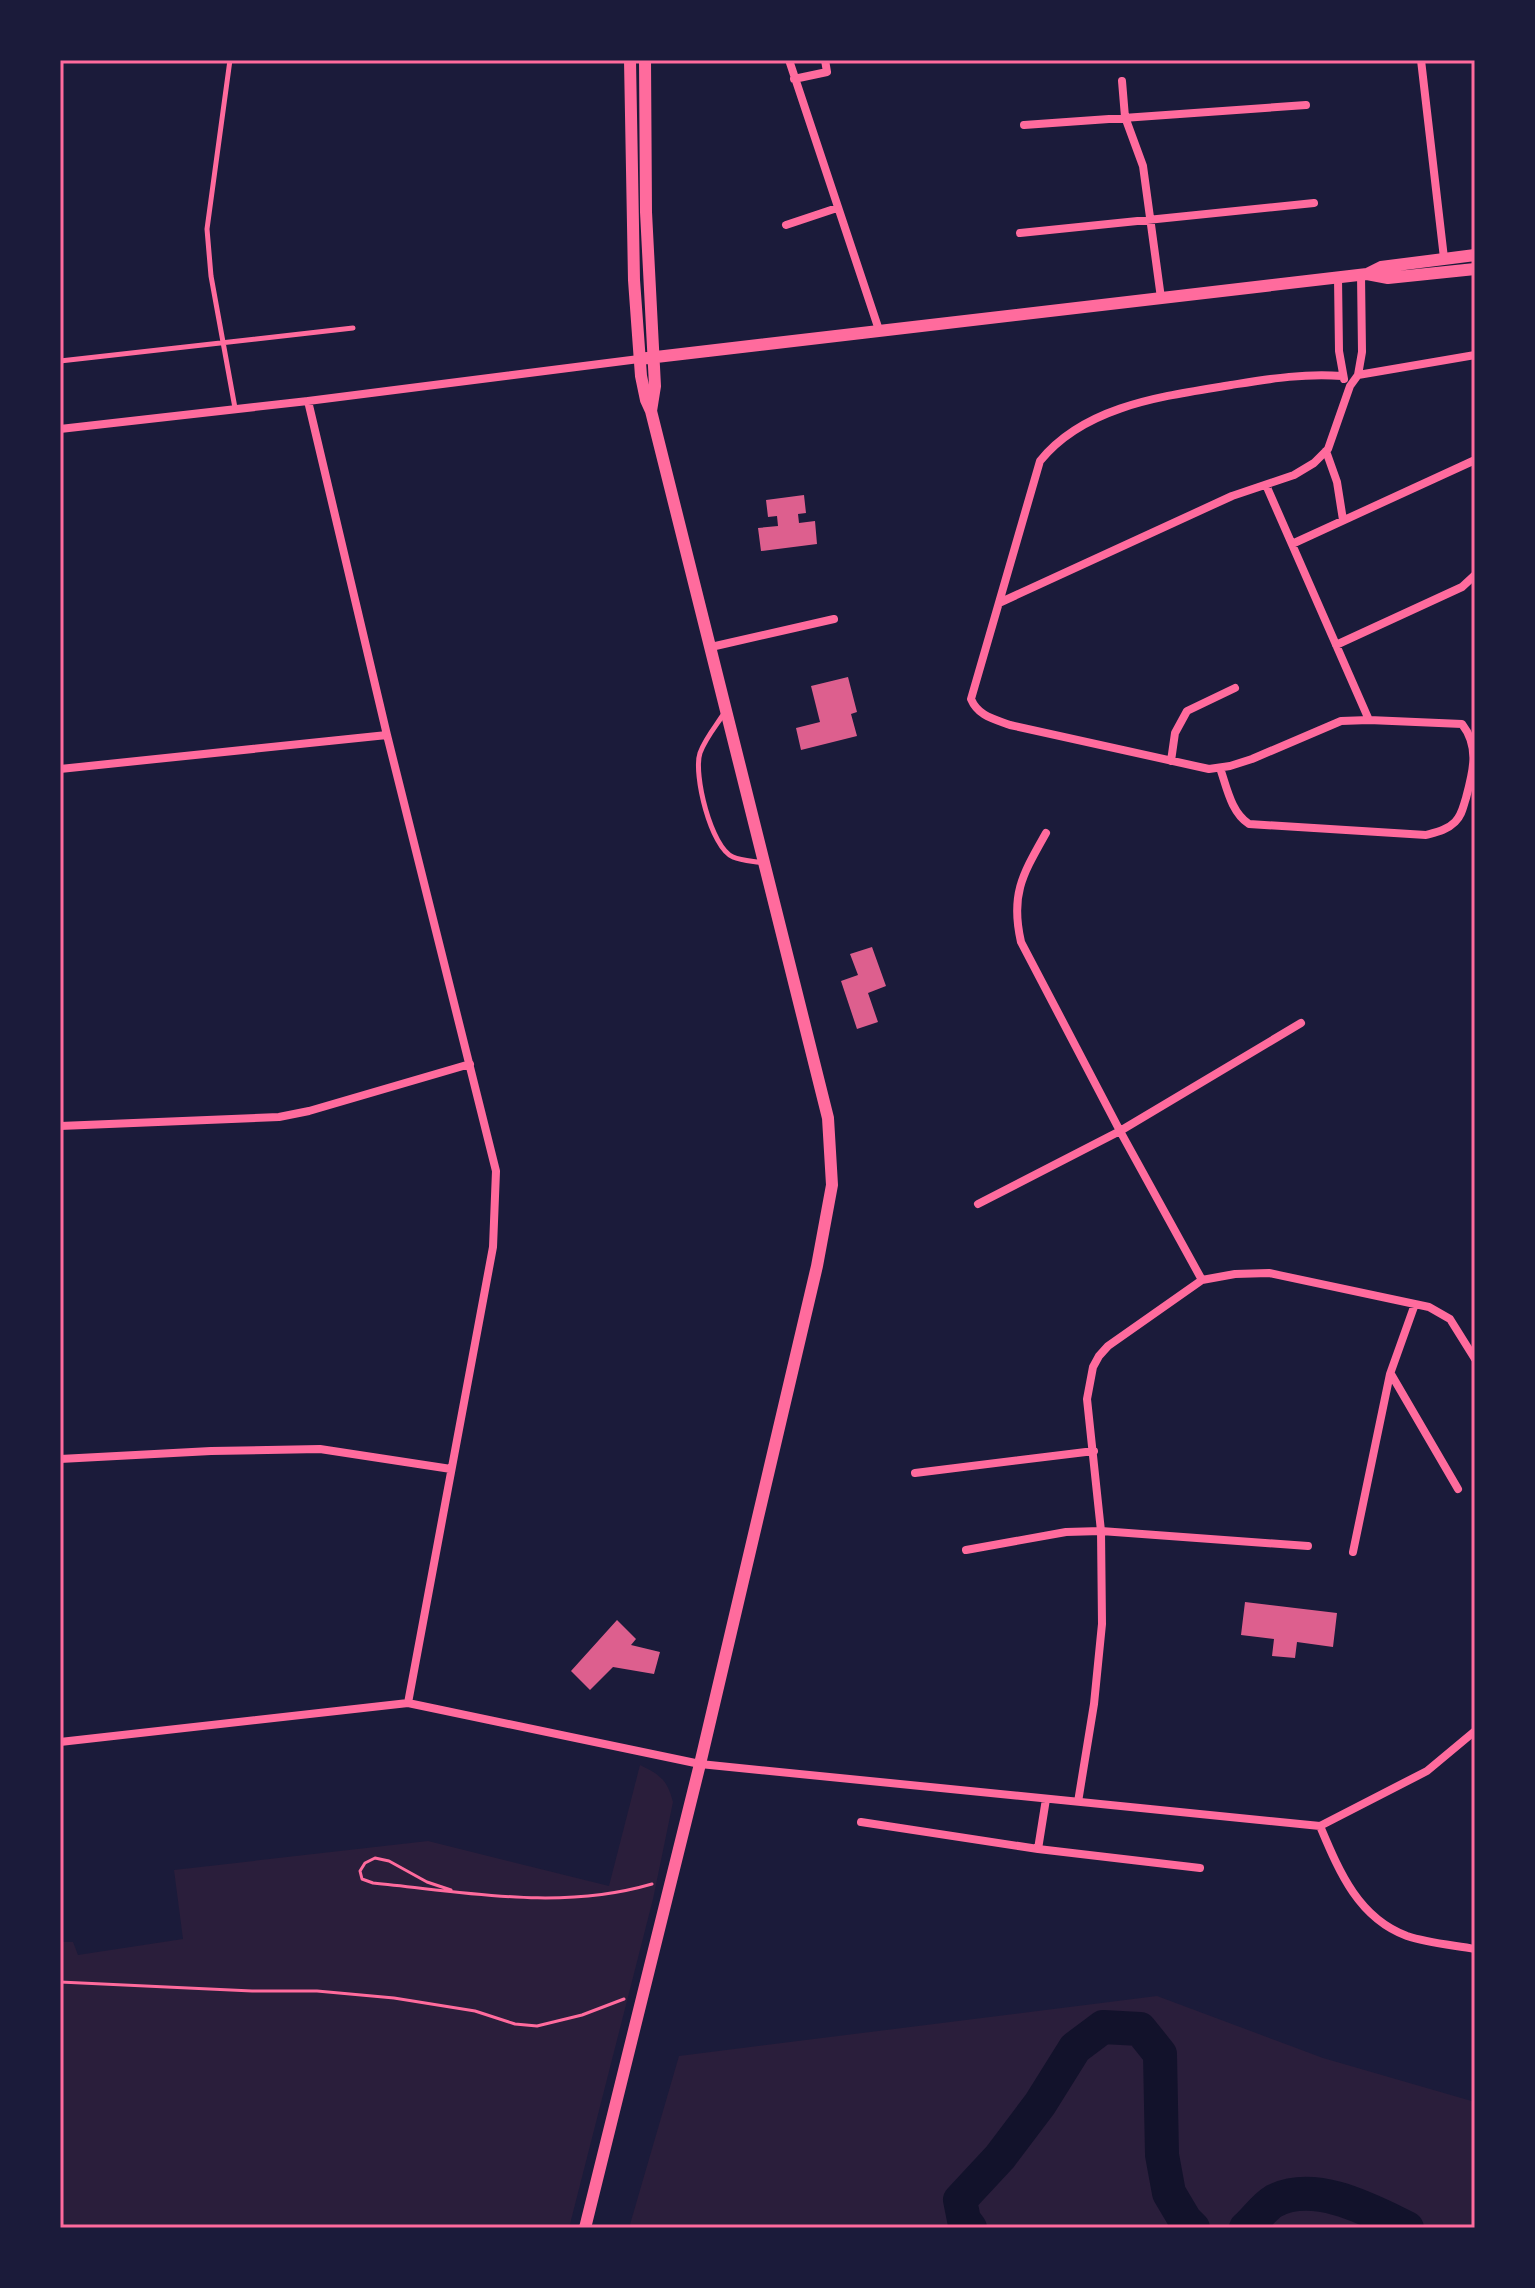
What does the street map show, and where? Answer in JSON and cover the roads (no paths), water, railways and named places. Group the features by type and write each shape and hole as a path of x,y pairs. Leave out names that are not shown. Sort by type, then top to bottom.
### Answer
{"street":[{"path":"585,2228 700,1764 817,1266 832,1185 828,1118 651,411 655,396 634,280 630,60"},
{"path":"645,60 646,358"},
{"path":"789,60 879,330"},
{"path":"794,79 827,72 825,60"},
{"path":"1421,60 1444,258"},
{"path":"1122,81 1125,117 1143,166 1161,298"},
{"path":"1024,125 1306,105"},
{"path":"1020,233 1314,203"},
{"path":"786,225 837,208"},
{"path":"1364,275 1381,267 1475,255"},
{"path":"60,429 1364,275 1388,278 1475,269"},
{"path":"999,603 1232,496 1294,475 1314,463 1326,451 1350,386 1358,375 1362,352 1364,275"},
{"path":"1338,278 1339,351 1342,376 1350,386"},
{"path":"1358,375 1475,355"},
{"path":"1220,768 1233,805 1249,824 1426,835 1453,825 1461,815 1473,771 1474,751 1470,734 1462,724 1341,721 1252,759 1209,769 1010,725 986,716 974,707 971,699 1040,461 1054,444 1099,417 1155,397 1292,376 1342,376"},
{"path":"308,401 387,735 496,1171 493,1247 408,1703"},
{"path":"1326,451 1337,482 1343,520"},
{"path":"1292,544 1475,460"},
{"path":"1266,485 1369,720"},
{"path":"1336,645 1462,587 1475,575"},
{"path":"711,647 834,619"},
{"path":"1171,761 1175,733 1187,711 1235,688"},
{"path":"60,769 387,735"},
{"path":"1046,833 1023,874 1020,887 1016,910 1021,942 1202,1280"},
{"path":"978,1204 1120,1131 1301,1023"},
{"path":"60,1126 279,1117 470,1064"},
{"path":"1078,1802 1094,1704 1102,1624 1101,1531 1088,1390 1099,1356 1108,1346 1202,1280 1235,1274 1269,1273 1429,1307 1450,1319 1475,1359"},
{"path":"1353,1552 1390,1374 1415,1304"},
{"path":"1390,1374 1458,1489"},
{"path":"60,1459 320,1449 451,1469"},
{"path":"915,1473 1094,1451"},
{"path":"966,1550 1066,1532 1101,1531 1308,1546"},
{"path":"60,1742 408,1703 700,1764 1320,1826 1405,1785 1475,1731"},
{"path":"1038,1849 1046,1799"},
{"path":"861,1822 1038,1849 1200,1868"},
{"path":"1320,1826 1348,1886 1362,1906 1380,1923 1409,1937 1475,1949"}],"lane":[{"path":"230,60 207,229 211,276 236,409"},
{"path":"60,361 353,328"},
{"path":"726,711 700,754 699,782 716,838 725,851 732,857 765,863"}],"waterway":[{"path":"970,2228 964,2220 960,2200 1000,2157 1040,2104 1075,2048 1103,2027 1140,2029 1160,2054 1162,2155 1169,2193 1193,2228"},
{"path":"1246,2228 1274,2201 1290,2195 1307,2194 1342,2200 1407,2228"}]}
